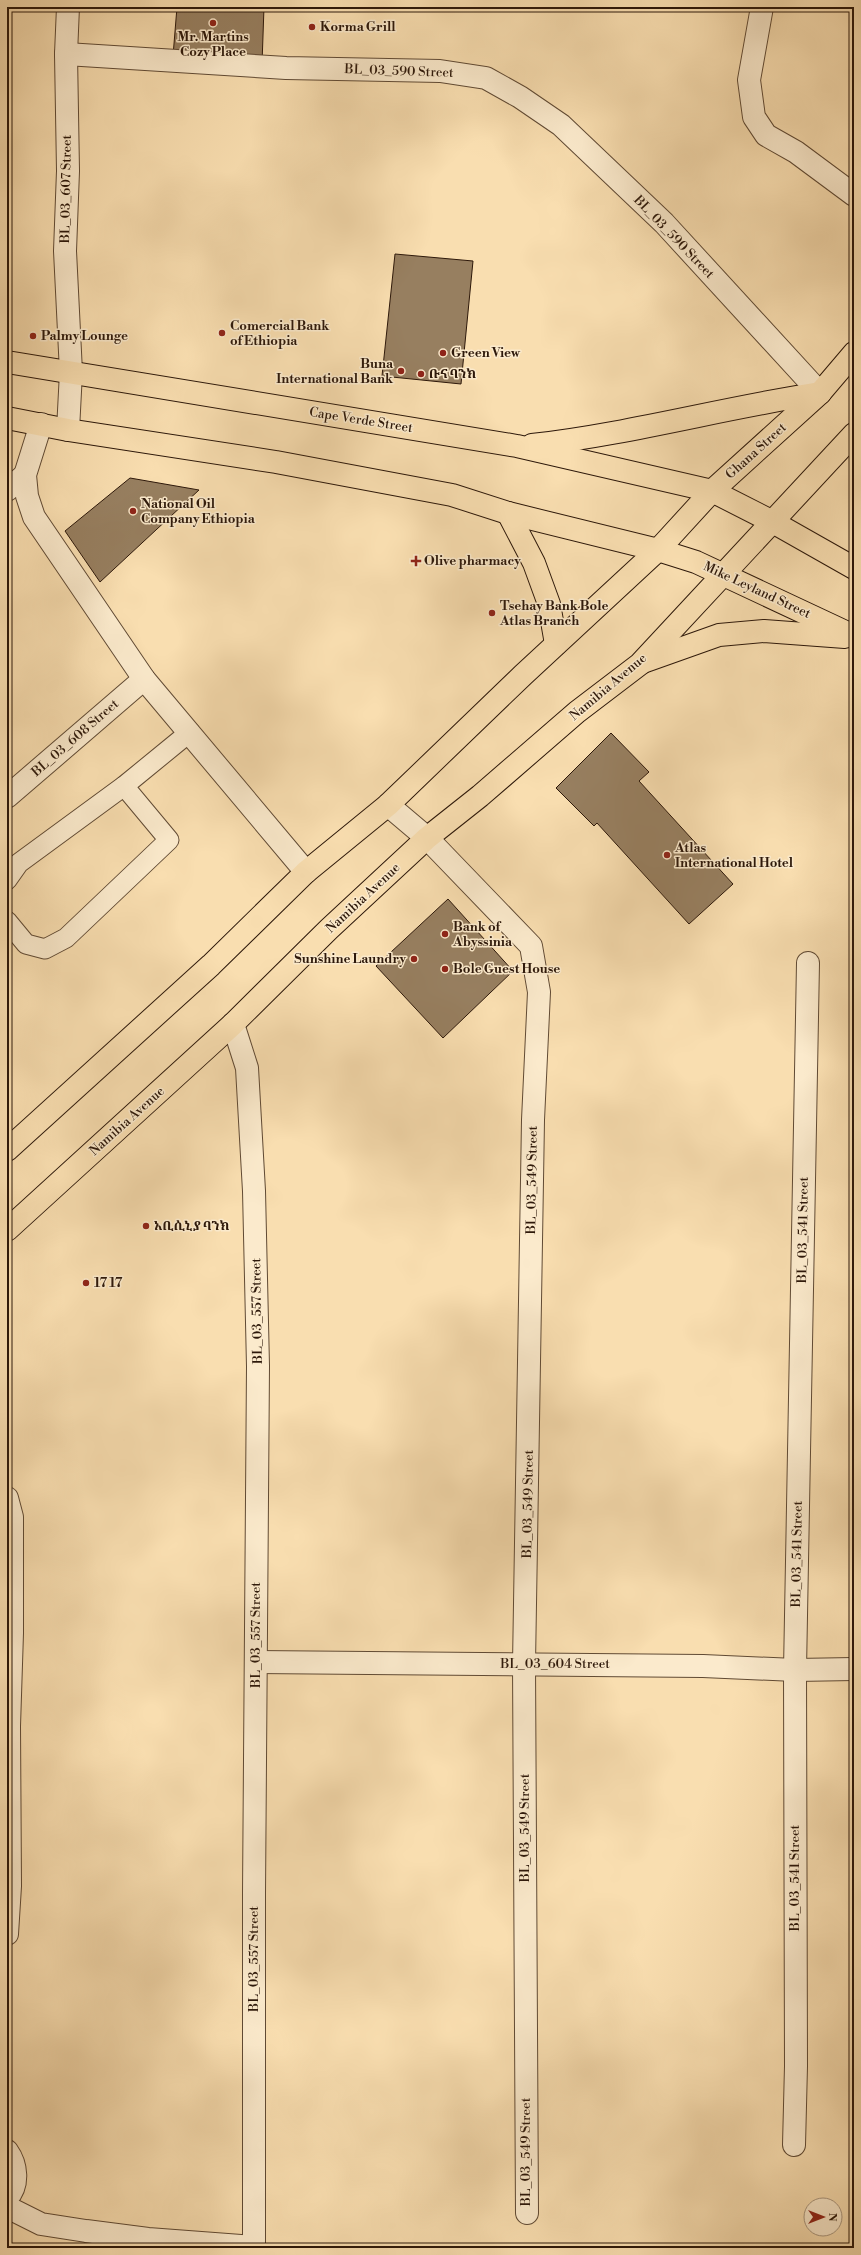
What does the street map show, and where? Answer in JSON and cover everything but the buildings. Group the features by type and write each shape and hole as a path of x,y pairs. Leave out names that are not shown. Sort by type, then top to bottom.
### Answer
{"main road":[{"name":"Ghana Street","path":"658,550 712,491 820,393 854,353"},
{"name":"Cape Verde Street","path":"7,362 517,446 712,491 771,521"},
{"path":"517,446 581,439 759,402 820,393"},
{"path":"7,418 68,430 205,450 452,495 508,513 658,550"},
{"path":"723,573 854,434"},
{"path":"508,513 534,563 547,597 556,644"},
{"path":"771,521 854,568"},
{"path":"7,1150 211,965 306,872 388,805 556,644 658,550"},
{"name":"Mike Leyland Street","path":"658,550 696,562 723,573 854,637"},
{"name":"Namibia Avenue","path":"7,1230 233,1024 329,929 427,838 480,796 577,712 640,664 723,573"},
{"path":"640,664 719,635 764,631 854,637"}],"street":[{"name":"BL_03_607 Street","path":"68,7 66,54 68,171 64,251 70,372 68,430"},
{"path":"762,7 749,80 754,117 766,135 796,152 854,195"},
{"name":"BL_03_590 Street","path":"66,54 286,68 440,71 486,78 520,97 561,125 664,223 820,393"},
{"path":"40,424 25,475 28,496 34,517 144,679 306,872"},
{"path":"7,490 25,475"},
{"name":"BL_03_608 Street","path":"7,796 144,679"},
{"name":"BL_03_549 Street","path":"388,805 427,838 531,946 538,992 533,1120 524,1664 526,2213"},
{"name":"BL_03_541 Street","path":"794,2145 796,2066 795,1670 808,963"},
{"name":"BL_03_557 Street","path":"233,1024 247,1068 254,1191 258,1366 254,2247"},
{"path":"7,1498 12,1517 10,1635 10,1886 7,1934"},
{"name":"BL_03_604 Street","path":"256,1662 703,1666 795,1670 854,1669"},
{"path":"7,2151 16,2169 16,2182 7,2198"},
{"path":"7,2207 40,2224 148,2239 254,2247"}],"lane":[{"path":"7,880 19,863 124,786 190,732"},
{"path":"7,921 26,944 45,949 66,938 169,840 124,786"}],"place":[{"name":"Mr. Martins Cozy Place","path":"213,23"},
{"name":"Korma Grill","path":"312,27"},
{"name":"Comercial Bank of Ethiopia","path":"222,333"},
{"name":"Palmy Lounge","path":"33,336"},
{"name":"Green View","path":"443,353"},
{"name":"Buna International Bank","path":"401,371"},
{"name":"ቡና ባንክ","path":"421,374"},
{"name":"National Oil Company Ethiopia","path":"133,511"},
{"name":"Olive pharmacy","path":"416,561"},
{"name":"Tsehay Bank Bole Atlas Branch","path":"492,613"},
{"name":"Atlas International Hotel","path":"667,855"},
{"name":"Bank of Abyssinia","path":"445,934"},
{"name":"Sunshine Laundry","path":"414,959"},
{"name":"Bole Guest House","path":"445,969"},
{"name":"አቢሲኒያ ባንክ","path":"146,1226"},
{"name":"17 17","path":"86,1283"}]}
